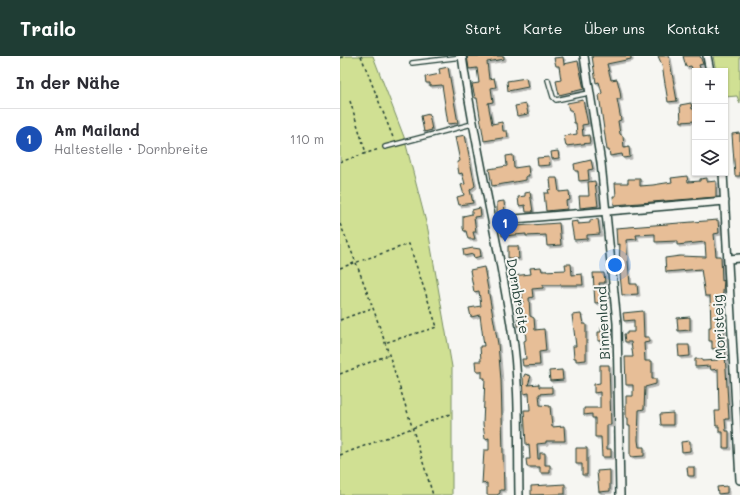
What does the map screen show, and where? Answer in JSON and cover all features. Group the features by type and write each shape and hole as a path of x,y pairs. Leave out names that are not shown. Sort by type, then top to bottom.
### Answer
{"street":[{"name":"Binnenland","path":"584,56 607,212 617,323 620,495"},
{"path":"707,56 709,68"},
{"name":"Dornbreite","path":"462,57 472,124 492,221 512,332 518,435 519,495"},
{"name":"Moristeig","path":"723,176 729,259 740,480"},
{"path":"492,221 725,201"},
{"path":"729,259 740,258"}],"lane":[{"path":"412,63 462,57"},
{"path":"548,80 553,98 556,100 590,93"},
{"path":"385,147 472,124"}],"path":[{"path":"340,58 344,56"},
{"path":"361,56 396,144"},
{"path":"350,101 366,153"},
{"path":"340,162 385,147"},
{"path":"340,224 357,262 394,371 433,495"},
{"path":"340,268 409,244 437,327 384,343"},
{"path":"340,320 372,308"},
{"path":"340,374 388,355"},
{"path":"340,455 450,414"}],"green space":[{"path":"340,56 373,56 404,137 428,230 452,367 452,495 340,495"},
{"path":"713,56 740,56 740,104 737,96 728,97 728,68 715,68"}],"building":[{"path":"467,56 504,56 504,59 487,62 489,79 494,78 496,87 491,88 493,102 488,103 492,124 502,122 503,131 507,131 508,137 484,141 477,98 475,98 472,84 479,83 477,68 469,69"},
{"path":"592,56 631,56 631,59 607,64 611,80 617,79 620,91 621,99 617,99 621,120 618,121 620,134 623,136 624,148 629,147 630,157 623,158 622,154 610,156 609,150 607,150 599,95 602,93 599,82 596,83"},
{"path":"658,56 669,56 677,101 668,102 662,65"},
{"path":"683,56 700,56 703,64 699,65 700,68 692,68 691,66 686,67"},
{"path":"563,57 564,64 578,61 584,89 559,95 556,81 561,80 559,66 556,66 554,58"},
{"path":"448,67 458,123 448,124 442,85 430,86 430,83 426,83 425,77 440,74 439,69"},
{"path":"526,78 528,87 508,91 507,81"},
{"path":"583,100 588,124 582,125 583,136 589,135 590,143 566,146 564,136 577,134 576,123 574,123 572,110 569,110 567,103"},
{"path":"691,103 692,121 681,122 680,105"},
{"path":"526,104 528,114 517,116 515,106"},
{"path":"429,114 432,130 424,132 421,116"},
{"path":"740,133 740,176 735,176 732,134"},
{"path":"465,135 475,186 470,190 473,203 459,205 457,197 464,195 461,185 465,184 462,173 459,174 457,162 460,161 455,137"},
{"path":"558,151 559,158 552,159 551,152"},
{"path":"513,155 514,168 528,166 529,176 526,176 526,180 492,186 489,169 507,166 506,156"},
{"path":"549,157 550,165 538,166 537,158"},
{"path":"591,160 593,169 588,170 589,180 579,181 578,171 575,171 574,164"},
{"path":"687,176 688,182 700,181 700,179 707,178 707,182 716,181 716,197 614,205 613,196 616,196 615,183 628,183 628,179 640,179 640,186 653,185 672,182 671,178"},
{"path":"550,178 557,178 559,192 569,191 570,200 566,201 567,209 546,211 544,193 549,193 548,190 551,189"},
{"path":"595,181 598,206 580,208 579,196 589,196 588,182"},
{"path":"530,192 533,212 526,212 525,205 519,206 518,197 525,196 525,193"},
{"path":"504,201 505,214 497,214 497,202"},
{"path":"480,208 481,216 474,217 476,232 473,232 475,239 468,239 466,231 464,231 463,228 463,216 472,214 472,210"},
{"path":"598,219 600,234 587,235 587,239 574,240 571,222 578,221 578,224 590,223 590,220"},
{"path":"718,220 719,233 714,234 716,256 721,256 722,281 724,280 722,304 729,419 725,419 726,431 729,431 729,448 723,448 723,432 719,432 719,426 716,426 715,411 719,411 718,369 711,370 710,366 695,367 695,359 702,359 702,361 718,360 718,348 712,349 712,341 709,341 709,327 711,327 710,296 705,296 701,269 666,272 665,258 680,256 706,257 705,242 677,245 677,241 655,242 655,234 636,235 637,239 626,240 630,284 637,284 638,294 622,295 619,264 620,244 617,245 616,228"},
{"path":"559,223 561,245 547,246 546,235 526,236 526,234 502,236 501,227"},
{"path":"508,246 518,246 519,259 508,258"},
{"path":"473,248 480,249 481,256 474,258 473,254 464,256 463,250"},
{"path":"565,264 571,264 572,275 582,274 583,285 543,285 543,288 532,289 533,297 529,298 530,316 534,318 535,330 544,329 546,351 539,352 540,365 523,366 522,359 526,359 524,341 526,340 525,327 518,327 517,304 523,303 522,290 513,291 512,276 531,274 530,268 541,267 542,271 566,270"},
{"path":"484,267 498,344 501,380 504,490 500,490 500,493 497,495 487,495 487,483 482,484 484,450 489,450 489,438 485,439 483,424 485,378 482,378 482,371 476,371 475,361 481,361 480,346 484,346 480,315 471,317 469,308 481,306 479,291 474,292 470,270"},
{"path":"593,273 604,273 605,283 599,283 601,295 606,294 607,302 595,303"},
{"path":"643,311 644,337 649,337 649,342 644,343 645,361 652,361 652,379 656,379 656,384 645,387 644,409 639,410 638,440 639,447 644,447 644,456 630,457 630,426 628,426 628,418 626,418 626,396 633,396 633,385 626,385 625,357 633,357 631,342 625,342 624,334 627,334 627,332 634,332 634,320 624,321 623,313"},
{"path":"581,314 583,324 586,324 586,360 576,361 576,358 574,358 573,346 576,346 572,315"},
{"path":"690,317 690,330 678,331 677,318"},
{"path":"601,327 608,327 609,345 602,345 602,341 598,341 598,332 601,332"},
{"path":"678,345 689,345 690,356 679,357"},
{"path":"600,365 609,365 611,425 607,425 607,449 611,449 611,457 602,457 601,437 595,437 595,418 592,418 592,414 584,415 584,408 600,408 600,392 594,393 594,384 600,383"},
{"path":"562,370 563,380 550,381 549,371"},
{"path":"525,374 531,376 528,385 539,384 539,387 552,387 552,393 539,394 540,405 550,406 552,427 564,426 565,441 546,441 546,443 537,444 538,459 540,459 540,453 545,453 545,465 550,465 550,473 540,473 540,467 527,467 526,459 530,459 529,444 526,445 524,410 530,410 529,393 524,394 523,378"},
{"path":"673,413 673,425 661,425 660,414"},
{"path":"690,441 690,451 682,452 681,442"},
{"path":"576,448 587,448 587,475 582,475 582,464 576,464"},
{"path":"687,467 694,467 694,476 688,476"},
{"path":"610,470 610,491 599,492 597,471"},
{"path":"565,484 565,494 531,495 531,486"},
{"path":"727,486 727,493 718,494 717,487"}],"place":[{"name":"Am Mailand","path":"505,242"}]}
